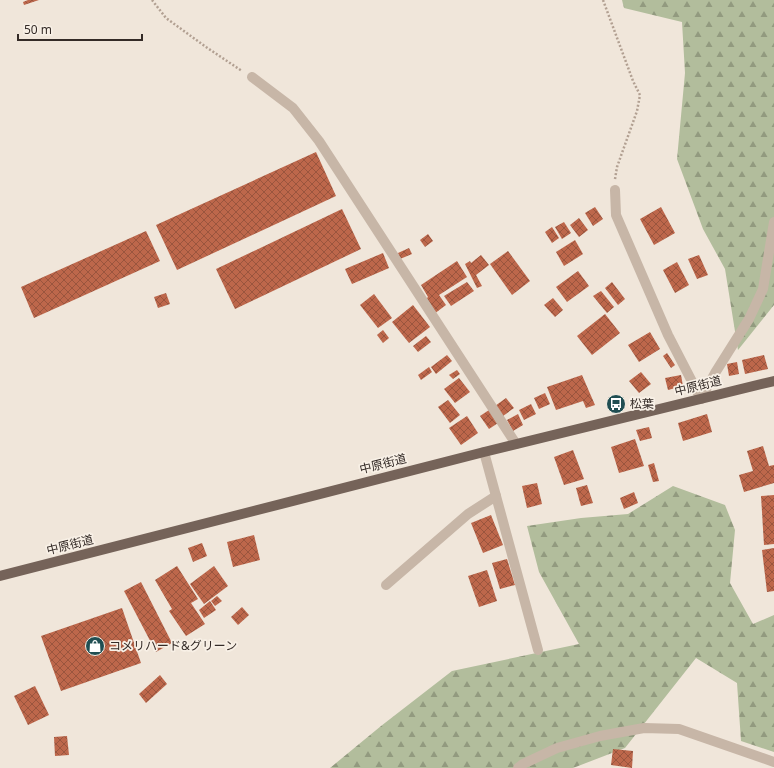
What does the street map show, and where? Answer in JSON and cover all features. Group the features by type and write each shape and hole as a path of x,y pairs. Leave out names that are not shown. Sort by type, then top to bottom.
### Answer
{"main road":[{"name":"中原街道","path":"0,576 484,452 774,381"}],"street":[{"path":"252,77 292,108 319,141 516,444"},
{"path":"615,190 616,215 668,335 701,399"},
{"path":"701,399 714,373 749,319 763,289 774,222"},
{"path":"484,452 538,650"},
{"path":"386,585 468,514 496,496"},
{"path":"518,768 523,764 557,748 600,736 644,728 679,730 774,762"}],"path":[{"path":"152,0 166,18 206,47 252,77"},
{"path":"603,0 633,81 640,95 637,110 617,167 615,190"}],"green space":[{"path":"622,0 774,0 774,305 738,350 725,269 703,229 677,159 685,73 682,22 624,8"},
{"path":"673,486 725,505 735,530 730,583 753,624 774,615 774,752 741,741 737,683 696,658 625,748 573,768 330,768 452,671 579,644 539,572 527,526 581,518 628,514"}],"building":[{"path":"28,0 39,0 24,5 23,2"},
{"path":"316,152 336,196 177,270 156,225"},
{"path":"595,207 603,219 593,226 585,213"},
{"path":"661,207 675,233 654,245 640,219"},
{"path":"342,209 361,249 235,309 216,269"},
{"path":"579,218 588,230 579,237 570,225"},
{"path":"564,222 571,233 562,239 555,227"},
{"path":"552,227 559,238 552,243 545,232"},
{"path":"146,231 160,261 34,318 21,287"},
{"path":"428,234 433,241 425,247 420,240"},
{"path":"575,240 583,254 564,266 556,252"},
{"path":"409,248 412,254 400,259 398,253"},
{"path":"508,251 530,281 512,295 490,264"},
{"path":"383,253 389,268 352,284 345,269"},
{"path":"481,255 489,265 476,275 482,286 477,288 465,264 470,261 471,263"},
{"path":"699,255 708,275 697,279 688,259"},
{"path":"457,261 467,277 439,295 446,305 434,314 424,301 428,297 421,285"},
{"path":"677,262 689,285 675,293 663,270"},
{"path":"578,271 589,286 567,302 556,287"},
{"path":"467,282 474,291 451,306 444,296"},
{"path":"612,282 625,299 618,305 605,288"},
{"path":"601,291 614,307 607,313 593,296"},
{"path":"166,293 170,304 158,308 154,297"},
{"path":"374,294 392,318 378,328 360,305"},
{"path":"553,298 563,310 555,317 544,305"},
{"path":"413,305 430,327 409,343 392,322"},
{"path":"605,314 620,333 592,355 577,336"},
{"path":"383,330 389,338 383,343 377,335"},
{"path":"650,332 660,349 639,362 628,345"},
{"path":"426,336 431,342 418,352 413,346"},
{"path":"667,353 675,365 671,368 663,356"},
{"path":"447,355 452,361 436,374 431,367"},
{"path":"764,355 768,369 745,374 742,360"},
{"path":"737,362 739,374 729,376 727,364"},
{"path":"429,367 432,372 421,380 418,375"},
{"path":"457,370 460,374 453,379 449,375"},
{"path":"641,372 651,384 639,393 629,381"},
{"path":"582,375 595,405 586,408 583,401 556,410 547,387"},
{"path":"681,375 683,386 668,390 665,378"},
{"path":"459,378 470,392 455,403 444,389"},
{"path":"545,393 550,404 539,409 534,398"},
{"path":"506,398 514,408 503,416 495,406"},
{"path":"448,400 460,415 450,423 438,407"},
{"path":"531,404 536,414 524,420 519,410"},
{"path":"489,410 498,423 489,429 480,416"},
{"path":"518,414 523,425 513,431 507,420"},
{"path":"707,414 712,432 683,441 678,423"},
{"path":"467,416 478,433 461,445 449,428"},
{"path":"649,427 652,438 640,441 636,430"},
{"path":"635,439 644,466 619,473 611,447"},
{"path":"763,446 769,466 774,465 774,483 744,492 739,475 753,471 747,451"},
{"path":"573,450 584,479 564,485 554,457"},
{"path":"654,463 659,481 653,482 648,465"},
{"path":"537,483 542,504 527,508 522,486"},
{"path":"587,485 593,503 581,506 576,488"},
{"path":"634,492 638,503 624,509 620,498"},
{"path":"774,495 774,544 764,545 761,496"},
{"path":"491,515 503,545 483,553 471,523"},
{"path":"254,535 260,560 233,567 227,542"},
{"path":"202,543 207,556 193,562 188,548"},
{"path":"774,548 774,591 767,592 762,550"},
{"path":"507,559 515,585 500,589 492,563"},
{"path":"177,566 198,599 191,603 205,624 186,636 169,611 172,609 155,580"},
{"path":"214,566 228,586 204,604 190,584"},
{"path":"487,570 497,601 479,607 468,576"},
{"path":"141,582 172,643 156,652 124,591"},
{"path":"217,596 222,601 215,606 211,601"},
{"path":"210,601 216,610 204,618 199,610"},
{"path":"242,607 249,615 238,625 231,617"},
{"path":"122,608 141,663 61,691 41,636"},
{"path":"160,675 167,684 146,703 139,694"},
{"path":"35,686 49,715 28,725 14,696"},
{"path":"67,736 69,755 55,756 54,737"},
{"path":"613,749 633,751 632,768 611,765"}],"place":[{"name":"松葉","path":"616,404"},
{"name":"コメリハード&グリーン","path":"95,646"}]}
